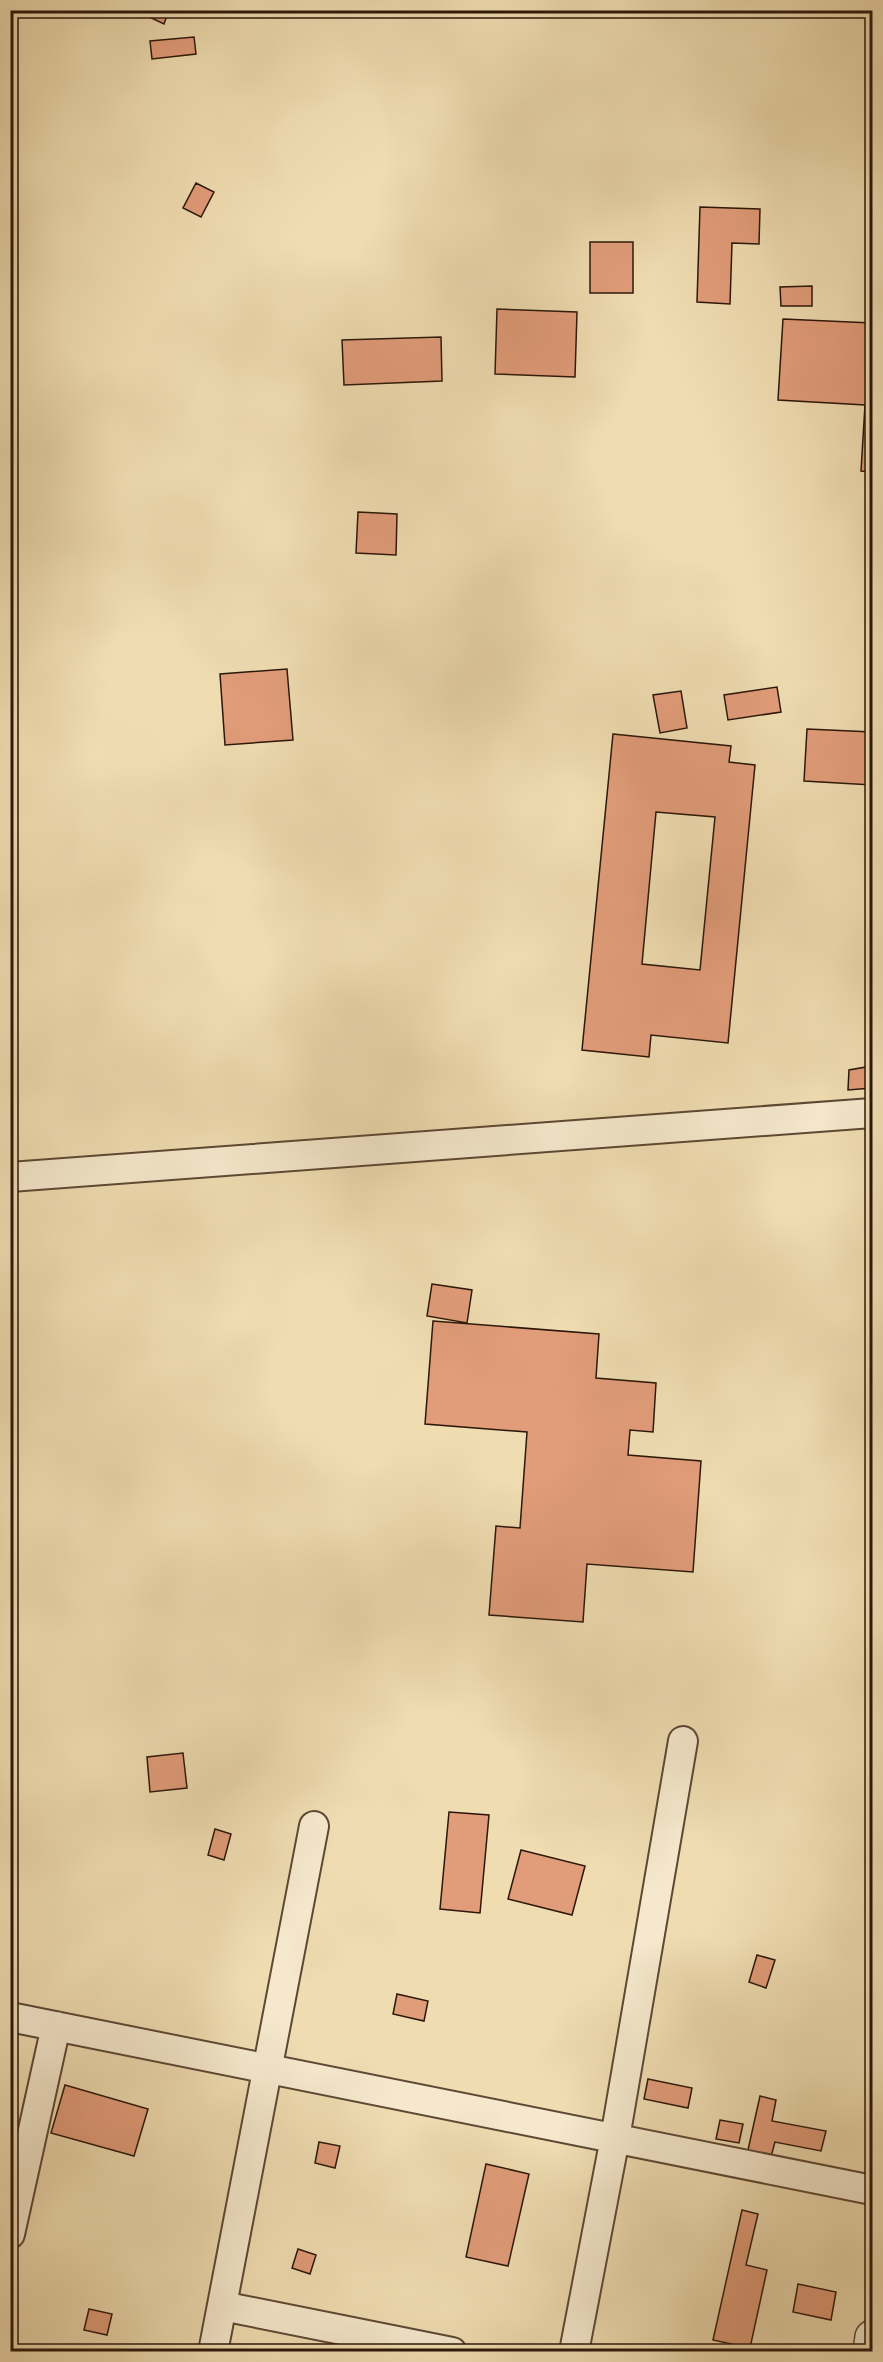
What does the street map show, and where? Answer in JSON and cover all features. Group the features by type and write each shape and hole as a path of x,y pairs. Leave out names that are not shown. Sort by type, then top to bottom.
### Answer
{"street":[{"path":"10,1177 873,1113"},
{"path":"573,2352 615,2138 683,1742"},
{"path":"213,2352 314,1826"},
{"path":"10,2017 873,2190"},
{"path":"10,2234 56,2026"},
{"path":"222,2306 452,2352"},
{"path":"870,2352 873,2337"}],"building":[{"path":"142,10 169,10 164,24 141,13"},
{"path":"194,37 196,54 152,59 150,41"},
{"path":"196,183 214,192 201,217 183,208"},
{"path":"700,207 760,209 759,244 732,243 730,304 697,302"},
{"path":"590,242 633,242 633,293 590,293"},
{"path":"812,286 812,306 781,306 780,287"},
{"path":"497,309 577,312 575,377 495,374"},
{"path":"783,319 872,323 872,472 861,471 865,405 778,400"},
{"path":"441,337 442,381 344,385 342,340"},
{"path":"358,512 397,514 396,555 356,553"},
{"path":"287,669 293,740 225,745 220,674"},
{"path":"777,687 781,712 728,720 724,695"},
{"path":"681,691 687,728 660,733 653,695"},
{"path":"807,729 872,732 872,785 804,781"},
{"path":"613,734 731,746 729,762 755,765 728,1043 651,1035 649,1057 582,1050","holes":["656,812 715,817 700,970 642,964"]},
{"path":"872,1066 872,1088 848,1090 849,1070"},
{"path":"432,1284 472,1290 467,1323 427,1316"},
{"path":"433,1321 599,1334 596,1378 656,1383 653,1432 630,1430 628,1455 701,1461 693,1572 587,1564 583,1622 489,1615 496,1526 520,1528 527,1432 425,1424"},
{"path":"183,1753 187,1788 150,1792 147,1757"},
{"path":"449,1812 489,1815 480,1913 440,1909"},
{"path":"215,1829 231,1834 224,1860 208,1855"},
{"path":"521,1850 585,1866 572,1915 508,1899"},
{"path":"757,1955 775,1960 766,1988 749,1982"},
{"path":"397,1994 428,2001 424,2021 393,2014"},
{"path":"648,2079 692,2088 688,2108 644,2099"},
{"path":"65,2085 148,2109 134,2156 51,2133"},
{"path":"760,2096 776,2100 772,2121 826,2131 821,2151 775,2142 769,2164 746,2159"},
{"path":"720,2120 743,2124 739,2143 716,2139"},
{"path":"319,2142 340,2146 335,2168 315,2163"},
{"path":"486,2164 529,2174 508,2266 466,2257"},
{"path":"742,2210 758,2214 746,2265 767,2270 750,2348 713,2340"},
{"path":"298,2249 316,2255 310,2274 292,2268"},
{"path":"798,2284 836,2292 831,2320 793,2312"},
{"path":"89,2309 112,2314 107,2335 84,2330"}]}
